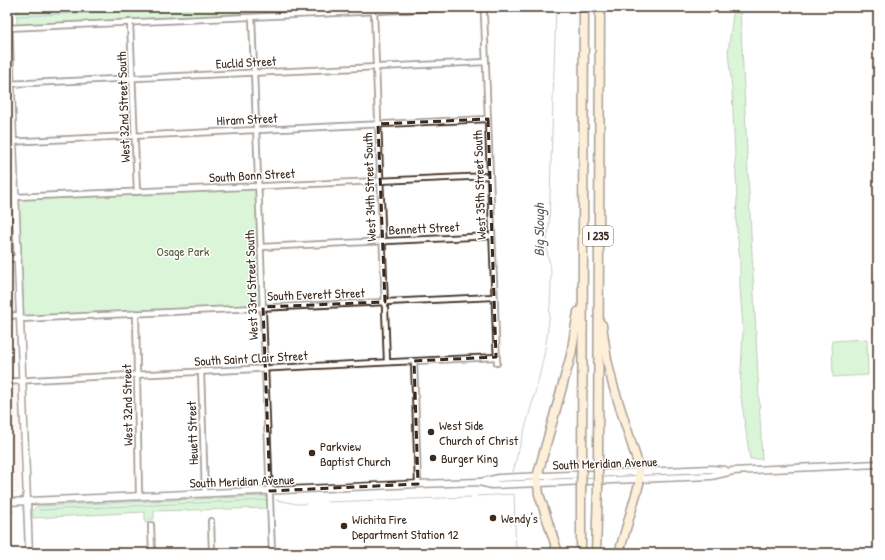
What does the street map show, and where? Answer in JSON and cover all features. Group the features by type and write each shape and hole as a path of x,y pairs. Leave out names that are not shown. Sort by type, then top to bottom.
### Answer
{"highway":[{"name":"I 235","path":"581,553 584,7"},
{"name":"I 235","path":"596,553 598,488 600,7"},
{"path":"558,553 540,494 538,480 571,355 583,275"},
{"path":"598,290 607,360 613,385 639,467 638,490 619,553"}],"main road":[{"path":"7,10 10,142 18,258 29,553"},
{"name":"South Meridian Avenue","path":"7,502 418,484 479,482 492,484 712,469 733,471 878,464"}],"street":[{"path":"8,28 467,7"},
{"name":"West 35th Street South","path":"482,7 484,14 497,360"},
{"name":"West 34th Street South","path":"374,11 387,362"},
{"name":"West 33rd Street South","path":"252,17 272,553"},
{"name":"West 32nd Street South","path":"130,22 137,192"},
{"name":"Euclid Street","path":"9,84 486,62"},
{"name":"Hiram Street","path":"10,142 488,119"},
{"name":"South Bonn Street","path":"7,200 137,192 490,176"},
{"name":"Bennett Street","path":"261,247 492,236"},
{"path":"7,259 18,258"},
{"name":"South Everett Street","path":"7,316 20,317 136,313 494,297"},
{"name":"West 32nd Street","path":"136,313 139,496"},
{"name":"South Saint Clair Street","path":"7,382 387,362 497,360"},
{"path":"414,361 418,484"},
{"name":"Heuett Street","path":"201,371 205,493"},
{"path":"211,521 212,553"},
{"path":"151,525 152,553"}],"highlighted area":[{"path":"488,119 496,357 414,361 418,484 270,491 263,307 385,302 378,124"}],"shaded area":[{"path":"14,384 18,387 20,486 19,492 7,496 7,385"}],"green space":[{"path":"17,7 417,7 17,25"},
{"path":"734,7 740,7 762,459 750,459 740,390 743,329 740,261 736,220 737,199 732,89 728,52"},
{"name":"Osage Park","path":"256,189 261,306 24,316 19,200"},
{"path":"867,339 868,375 833,377 832,341"},
{"path":"264,496 268,498 268,508 154,511 154,519 150,519 145,523 145,512 33,518 34,509 38,506"}],"waterway":[{"path":"18,16 229,7"},
{"name":"Big Slough","path":"513,472 537,388 549,320 551,267 547,245 549,227 556,7"},
{"path":"477,496 514,494 516,553"},
{"path":"327,502 471,497"},
{"path":"39,510 267,500"},
{"path":"276,500 306,504"},
{"path":"7,511 14,511"}],"place":[{"name":"West Side Church of Christ","path":"431,432"},
{"name":"Parkview Baptist Church","path":"312,453"},
{"name":"Burger King","path":"433,458"},
{"name":"Wendy's","path":"493,518"},
{"name":"Wichita Fire Department Station 12","path":"344,526"}]}
